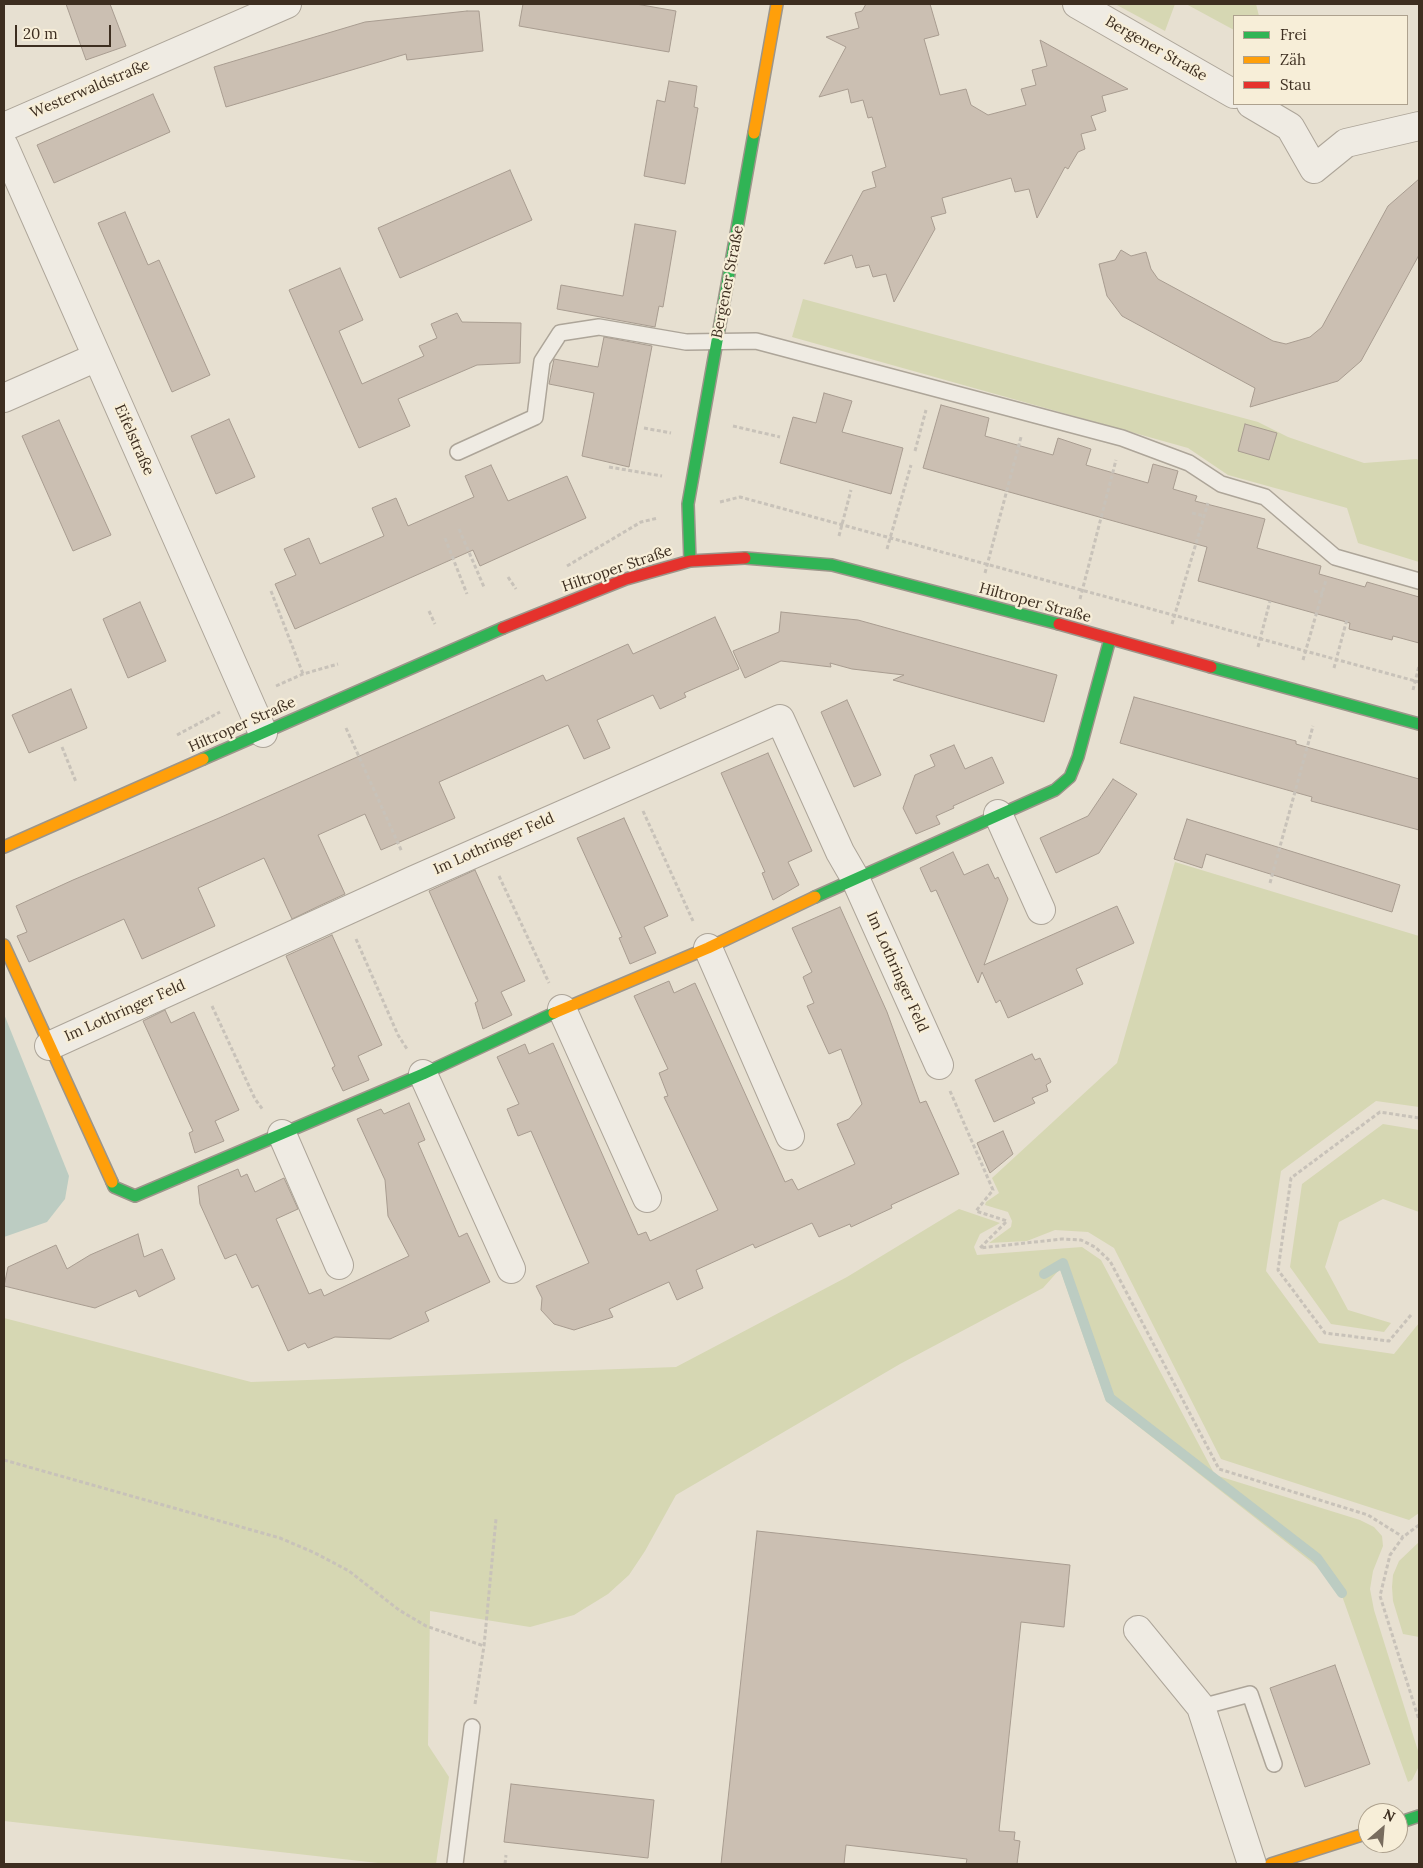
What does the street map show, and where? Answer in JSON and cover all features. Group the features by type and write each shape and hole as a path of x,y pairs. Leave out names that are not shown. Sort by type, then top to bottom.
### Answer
{"street":[{"name":"Westerwaldstraße","path":"4,127 287,4"},
{"name":"Bergener Straße","path":"690,561 688,504 777,4"},
{"name":"Bergener Straße","path":"1077,4 1233,93"},
{"path":"1253,105 1290,127 1314,168 1346,142 1419,126"},
{"name":"Eifelstraße","path":"4,146 263,733"},
{"path":"4,398 97,357"},
{"name":"Hiltroper Straße","path":"4,847 334,700 586,593 626,579 690,561 756,556 832,565 1419,724"},
{"name":"Im Lothringer Feld","path":"4,945 114,1187 135,1196 423,1074 562,1009 708,948 855,878 1055,790 1070,777 1078,758 1110,639"},
{"name":"Im Lothringer Feld","path":"49,1046 414,880 780,719 840,852 855,878 939,1065"},
{"path":"998,814 1041,910"},
{"path":"708,948 790,1136"},
{"path":"562,1009 647,1198"},
{"path":"423,1074 511,1269"},
{"path":"282,1134 339,1266"},
{"path":"1138,1630 1202,1707 1252,1864"},
{"path":"1271,1864 1358,1835"}],"lane":[{"path":"458,452 535,417 542,361 560,333 600,327 686,342 756,341 933,386 1122,438 1189,463 1221,484 1264,497 1335,557 1419,581"},
{"path":"1202,1707 1250,1694 1274,1764"},
{"path":"455,1864 472,1727"}],"path":[{"path":"915,451 933,386"},
{"path":"987,564 1027,412"},
{"path":"703,419 780,437"},
{"path":"1083,590 1122,438"},
{"path":"890,537 911,465"},
{"path":"608,467 671,477"},
{"path":"1175,615 1214,480"},
{"path":"842,524 850,490"},
{"name":"Hiltroper Straße","path":"740,496 1417,682"},
{"path":"1192,513 1204,516"},
{"name":"Hiltroper Straße","path":"601,545 641,522"},
{"path":"459,529 484,587"},
{"path":"445,538 467,594"},
{"path":"1306,651 1328,575"},
{"path":"508,577 516,590"},
{"path":"1314,590 1323,593"},
{"path":"271,591 303,674"},
{"path":"1260,639 1270,601"},
{"path":"429,611 436,626"},
{"path":"1336,659 1347,619"},
{"path":"1417,682 1419,666"},
{"path":"1270,883 1314,720"},
{"path":"346,727 414,880"},
{"path":"62,747 70,768"},
{"path":"631,783 684,905 708,948"},
{"path":"486,848 541,969 562,1009"},
{"path":"344,912 398,1035 423,1074"},
{"path":"199,978 255,1099 282,1134"},
{"path":"939,1065 993,1190 976,1211 1007,1220 980,1248 1062,1239 1081,1240 1095,1247 1110,1261 1219,1469 1368,1516 1403,1537"},
{"path":"1411,1315 1389,1341 1325,1333 1278,1270 1292,1178 1380,1112 1419,1118"},
{"path":"4,1460 280,1538 315,1553 349,1571 399,1610 426,1626 484,1646"},
{"path":"472,1727 484,1646 496,1519"},
{"path":"1419,1525 1403,1537 1390,1555 1380,1596 1419,1720"},
{"path":"505,1864 506,1855"}],"green space":[{"path":"1115,4 1175,4 1165,31"},
{"path":"1186,4 1256,4 1259,15 1233,15 1233,29"},
{"path":"803,299 1258,422 1288,437 1364,463 1417,459 1419,461 1419,562 1358,543 1347,508 1228,475 1188,448 792,337"},
{"path":"1175,862 1419,936 1419,1107 1376,1101 1281,1171 1266,1271 1319,1343 1394,1354 1419,1323 1419,1513 1409,1520 1221,1459 1114,1248 1088,1232 1055,1230 1027,1241 989,1243 1011,1227 1012,1221 1008,1212 985,1205 986,1202 999,1193 992,1178 1117,1063"},
{"path":"1383,1124 1419,1130 1419,1212 1383,1199 1339,1222 1325,1267 1348,1310 1391,1323 1384,1332 1331,1324 1290,1267 1302,1184"},
{"path":"959,1209 1000,1223 980,1234 974,1247 977,1255 1082,1247 1101,1260 1215,1475 1360,1520 1374,1527 1382,1536 1383,1546 1373,1571 1370,1589 1374,1610 1419,1754 1419,1766 1412,1780 1408,1782 1341,1593 1319,1568 1106,1401 1060,1269 1043,1288 900,1364 676,1495 645,1551 629,1575 608,1594 574,1615 530,1627 430,1611 428,1745 449,1777 436,1864 387,1864 4,1821 4,1318 251,1382 676,1367 847,1277"},
{"path":"1419,1542 1419,1637 1403,1634 1393,1601 1392,1587 1393,1575 1399,1561"}],"shaded area":[{"path":"4,1014 69,1176 65,1199 47,1222 4,1237"}],"building":[{"path":"66,4 110,4 126,46 86,60"},
{"path":"523,4 636,4 676,11 669,52 519,26"},
{"path":"866,4 930,4 939,35 924,39 940,95 966,89 971,105 988,115 1026,105 1021,89 1036,85 1032,70 1047,66 1040,40 1128,89 1102,96 1106,111 1091,116 1096,130 1081,134 1085,149 1078,152 1068,169 1065,167 1037,218 1029,189 1015,192 1011,178 942,198 946,213 931,217 935,229 894,302 886,274 873,277 869,265 856,268 852,255 824,264 863,191 876,187 872,172 886,167 872,117 868,118 863,100 851,103 848,89 819,97 846,47 826,37 859,28 855,13 862,11"},
{"path":"479,11 483,51 407,60 406,54 226,107 214,67 365,22"},
{"path":"669,81 697,86 694,107 698,108 685,184 644,176 657,100 665,102"},
{"path":"153,94 170,132 54,183 37,145"},
{"path":"510,170 532,220 400,278 378,228"},
{"path":"1419,179 1419,255 1361,361 1338,381 1250,407 1255,388 1122,316 1107,296 1099,264 1115,260 1121,250 1131,256 1146,252 1151,269 1158,279 1273,341 1286,344 1310,337 1322,327 1388,206"},
{"path":"125,212 148,265 159,260 210,375 172,392 98,223"},
{"path":"635,224 676,231 663,307 659,306 655,327 557,309 561,285 623,296"},
{"path":"340,268 363,320 339,331 362,384 424,356 419,346 437,338 431,324 457,313 462,322 521,323 520,363 477,365 398,399 410,426 359,448 289,290"},
{"path":"604,337 652,346 629,467 582,456 594,393 549,384 554,359 598,367"},
{"path":"824,393 852,401 842,432 903,448 891,494 780,463 793,417 816,423"},
{"path":"941,405 989,418 985,436 1053,455 1058,438 1091,449 1086,465 1148,483 1153,464 1178,471 1173,489 1197,496 1195,501 1265,519 1257,548 1321,566 1319,574 1365,587 1367,582 1419,597 1419,643 1393,636 1392,640 1349,629 1350,623 1198,581 1207,547 923,468"},
{"path":"229,419 255,477 216,494 191,436"},
{"path":"59,420 111,535 73,551 22,436"},
{"path":"1245,424 1277,433 1269,460 1238,451"},
{"path":"491,465 508,501 567,476 586,518 480,566 473,550 295,629 275,584 296,575 284,549 309,538 320,564 384,536 372,508 396,498 408,526 474,497 465,476"},
{"path":"140,602 166,661 128,678 103,619"},
{"path":"781,612 858,620 1057,675 1044,722 893,680 904,675 852,669 830,663 831,667 781,661 745,678 733,651 779,632"},
{"path":"715,617 739,669 684,693 686,697 660,709 653,695 597,720 610,748 584,759 568,725 439,782 455,818 381,850 365,814 318,835 345,894 292,919 264,858 198,888 215,926 142,959 124,919 29,962 17,936 27,932 16,906 543,675 546,681 628,644 633,654"},
{"path":"71,689 87,728 29,753 12,715"},
{"path":"1134,697 1296,741 1296,744 1419,779 1419,830 1311,801 1312,797 1120,743"},
{"path":"847,700 881,775 854,787 821,712"},
{"path":"954,745 965,769 992,757 1004,783 953,806 954,808 936,816 940,824 916,834 903,808 915,775 935,766 930,755"},
{"path":"768,753 812,851 788,862 799,885 773,900 762,873 765,872 721,773"},
{"path":"1113,779 1137,794 1099,853 1056,873 1040,838 1088,816"},
{"path":"624,818 668,916 644,927 656,953 630,964 619,938 622,937 577,838"},
{"path":"1187,819 1400,885 1392,912 1206,854 1202,868 1174,859"},
{"path":"953,852 964,875 988,864 995,879 998,877 1008,899 984,965 1117,906 1134,943 1076,969 1083,984 1008,1018 1000,1000 996,1003 982,972 978,983 936,890 931,892 920,868"},
{"path":"475,870 525,981 501,992 512,1015 483,1029 475,1003 478,1001 429,891"},
{"path":"840,907 887,1012 920,1103 926,1101 959,1174 891,1205 892,1208 851,1227 850,1224 819,1237 812,1223 755,1248 753,1244 696,1270 703,1288 677,1300 669,1282 609,1309 613,1317 574,1330 554,1324 541,1310 542,1298 536,1286 589,1263 531,1131 518,1136 507,1109 519,1104 497,1057 525,1044 529,1054 553,1043 638,1235 646,1232 650,1241 718,1210 664,1097 668,1096 659,1073 668,1069 634,996 669,981 674,993 695,983 785,1182 792,1179 798,1190 855,1164 837,1124 849,1119 862,1104 841,1049 829,1054 807,1006 814,1003 803,977 812,972 792,928"},
{"path":"332,935 382,1045 358,1056 369,1080 343,1091 332,1068 335,1066 286,956"},
{"path":"165,1010 171,1023 194,1012 239,1110 215,1121 224,1141 195,1153 189,1133 193,1131 143,1021"},
{"path":"1032,1054 1035,1060 1040,1058 1051,1082 1046,1085 1048,1091 1032,1098 1035,1103 994,1122 975,1080"},
{"path":"409,1103 425,1140 418,1143 459,1237 467,1233 490,1282 425,1312 429,1321 390,1339 335,1337 308,1348 305,1343 288,1351 258,1285 252,1288 236,1254 225,1259 200,1204 198,1186 238,1169 241,1177 247,1174 255,1192 284,1178 298,1209 276,1219 309,1294 321,1289 324,1296 409,1256 388,1216 385,1180 357,1119 381,1109 384,1114"},
{"path":"1003,1131 1013,1154 990,1173 977,1143"},
{"path":"138,1234 144,1257 162,1249 175,1279 139,1297 136,1290 95,1308 4,1286 8,1267 56,1245 67,1269 90,1255"},
{"path":"757,1531 1070,1565 1064,1627 1021,1622 999,1831 1015,1832 1014,1840 1020,1841 1017,1864 966,1864 967,1859 846,1845 844,1864 721,1864"},
{"path":"1335,1665 1370,1764 1305,1787 1270,1688"},
{"path":"511,1784 654,1800 648,1858 504,1842"}],"waterway":[{"path":"1044,1274 1063,1263 1110,1398 1317,1558 1342,1593"}],"traffic: fast":[{"path":"690,561 688,504 754,133"},
{"path":"745,558 832,565 1059,624"},
{"path":"203,759 503,628"},
{"path":"815,897 1055,790 1070,777 1078,757 1110,639"},
{"path":"1211,667 1419,724"},
{"path":"112,1182 114,1187 135,1196 423,1074 554,1013"},
{"path":"1408,1820 1419,1816"}],"traffic: slow":[{"path":"754,133 777,4"},
{"path":"4,847 203,759"},
{"path":"554,1013 708,948 815,897"},
{"path":"4,945 112,1182"},
{"path":"1271,1864 1358,1836"}],"traffic: jam":[{"path":"503,628 626,579 690,561 745,558"},
{"path":"1059,624 1211,667"}]}
